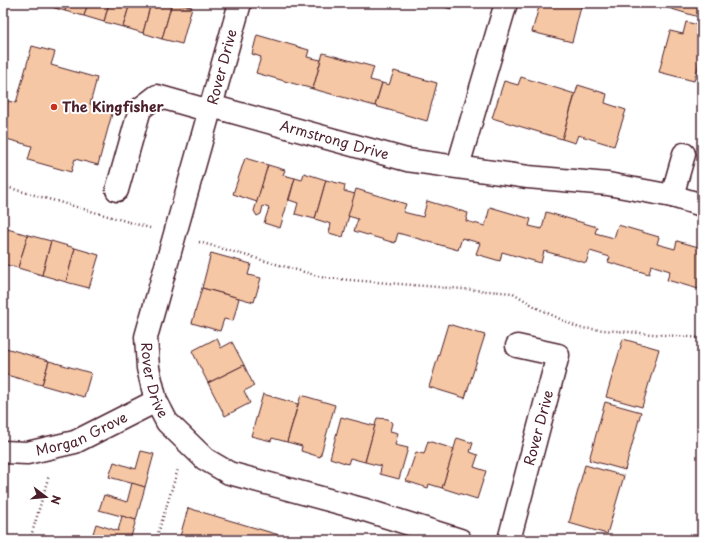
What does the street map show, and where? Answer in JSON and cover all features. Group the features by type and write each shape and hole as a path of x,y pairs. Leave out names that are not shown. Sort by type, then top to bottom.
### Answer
{"street":[{"name":"Rover Drive","path":"240,3 146,336 148,368 156,401 167,422 205,458 229,473 362,508 460,540"},
{"path":"458,166 506,3"},
{"name":"Armstrong Drive","path":"117,190 140,109 156,96 211,108 407,160 528,177 608,184 672,196 702,205"},
{"path":"672,196 684,154"},
{"name":"Rover Drive","path":"509,540 558,355 517,346"},
{"name":"Morgan Grove","path":"3,452 27,453 75,442 156,401"}],"path":[{"path":"3,186 325,278 513,293 539,309 579,328 702,338"},
{"path":"156,540 186,440"},
{"path":"30,540 57,446"}],"building":[{"path":"45,3 67,3 65,11 45,5"},
{"path":"67,3 88,3 84,16 65,11"},
{"path":"88,3 109,3 104,22 84,16"},
{"path":"109,3 130,3 123,27 104,22"},
{"path":"130,3 151,3 143,33 123,27"},
{"path":"151,3 172,3 162,39 143,33"},
{"path":"172,3 192,7 182,44 162,39"},
{"path":"431,3 453,3 451,9"},
{"path":"540,3 582,3 572,42 532,32"},
{"path":"667,3 702,3 702,18 665,7"},
{"path":"686,22 702,26 702,53 694,81 659,72 670,31 683,34"},
{"path":"257,35 309,50 307,57 321,60 313,89 256,73 261,57 252,54"},
{"name":"The Kingfisher","path":"32,46 55,52 51,65 97,78 90,104 113,110 98,165 75,159 71,172 28,160 32,146 3,138 3,118 8,101 16,103"},
{"path":"323,53 374,67 370,80 382,83 375,106 313,89"},
{"path":"394,71 437,83 427,121 375,106 382,83 389,85"},
{"path":"521,77 575,94 562,139 492,118 504,81 518,85"},
{"path":"578,85 607,94 605,103 626,110 614,146 578,135 575,143 562,139"},
{"path":"245,158 268,165 257,202 233,194"},
{"path":"268,165 285,170 283,175 295,178 280,228 264,223 269,208 263,206 261,214 257,216 254,211"},
{"path":"304,173 326,180 315,219 295,214 298,203 289,200 295,178 302,180"},
{"path":"326,180 345,185 344,191 355,194 343,237 329,233 331,224 315,219"},
{"path":"356,189 406,204 403,212 423,217 427,201 468,213 466,221 485,226 490,207 531,219 529,226 542,229 546,212 597,227 595,233 614,238 618,225 659,237 657,244 675,249 677,241 702,248 702,290 667,280 670,271 651,265 649,274 608,262 610,257 590,251 586,263 544,251 541,263 502,252 500,261 476,254 480,243 462,238 458,250 398,233 395,243 354,231 358,219 348,216"},
{"path":"4,228 28,235 18,268 3,264"},
{"path":"28,235 51,241 42,275 18,268"},
{"path":"51,241 75,248 66,282 42,275"},
{"path":"75,248 99,255 89,288 66,282"},
{"path":"211,253 251,264 248,275 261,278 254,302 202,288"},
{"path":"202,288 239,298 233,321 224,319 220,331 192,323"},
{"path":"448,324 485,335 465,398 429,387"},
{"path":"217,338 221,348 232,342 244,365 208,383 192,351"},
{"path":"623,339 659,349 642,407 606,397"},
{"path":"6,348 49,361 42,385 3,374 3,360"},
{"path":"49,361 91,373 84,397 42,385"},
{"path":"244,365 254,386 244,391 250,403 225,416 208,383"},
{"path":"263,394 298,404 287,442 272,438 271,441 251,436"},
{"path":"301,395 335,405 320,457 301,451 302,446 287,442"},
{"path":"605,402 641,412 625,470 589,460"},
{"path":"341,417 375,426 365,462 350,458 348,464 330,458"},
{"path":"377,418 388,419 392,423 390,431 398,433 395,445 408,448 399,479 380,474 381,466 365,462"},
{"path":"457,438 473,443 470,452 478,455 474,467 486,471 477,499 442,488"},
{"path":"428,441 454,449 442,488 429,484 428,488 406,481 416,452 424,454"},
{"path":"141,451 154,454 145,487 109,477 114,462 136,469"},
{"path":"585,465 624,476 607,534 569,523"},
{"path":"3,475 6,476 3,486"},
{"path":"132,483 145,487 136,520 99,510 104,495 127,502"},
{"path":"188,508 296,540 179,540"},
{"path":"122,516 136,520 130,540 91,540 96,524 118,531"}],"place":[{"name":"The Kingfisher","path":"54,107"}]}
